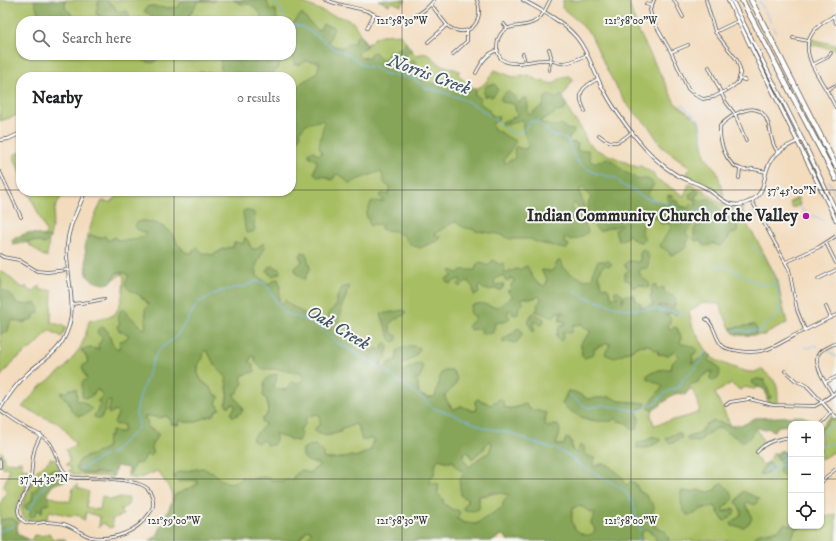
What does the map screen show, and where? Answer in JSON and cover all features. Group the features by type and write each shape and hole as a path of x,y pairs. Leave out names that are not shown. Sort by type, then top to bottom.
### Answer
{"highway":[{"path":"742,0 836,179"},
{"path":"751,0 836,166"}],"main road":[{"path":"728,0 836,220"},
{"path":"732,0 802,139 836,211"}],"street":[{"path":"325,0 368,11 386,21 400,22 408,20 431,5 434,0"},
{"path":"431,5 447,25 456,30 467,30 475,26 480,16 477,0"},
{"path":"523,0 563,24 572,33 583,47 617,114 654,156 666,168 703,186 722,201 736,205 744,204 752,200 762,189 770,161 778,152 802,139"},
{"path":"550,0 538,20 524,26 507,28 498,40 498,50 502,58 507,62 516,64 542,60 566,63 587,55"},
{"path":"654,0 650,10 652,19 671,52 688,89 702,101 714,97 735,85 740,74 739,65 715,32 706,0"},
{"path":"674,0 683,17"},
{"path":"646,4 651,6"},
{"path":"367,28 374,14"},
{"path":"836,15 817,26 808,41 808,51 812,65 836,108"},
{"path":"833,16 836,23"},
{"path":"715,32 742,18"},
{"path":"504,24 507,28"},
{"path":"428,42 447,25"},
{"path":"453,54 467,41 467,30"},
{"path":"793,38 808,41"},
{"path":"671,52 688,45"},
{"path":"549,49 551,53 549,70"},
{"path":"476,73 489,54 498,50"},
{"path":"812,65 828,57 832,53"},
{"path":"523,54 525,62"},
{"path":"709,67 721,93 735,114 746,141"},
{"path":"585,111 580,98 581,93 589,83 598,79"},
{"path":"739,79 745,80"},
{"path":"826,90 836,85"},
{"path":"766,172 740,169 731,163 726,157 720,140 718,126 735,114 746,110 757,109 768,121 773,145 778,152"},
{"path":"599,135 609,142 614,143 620,141 632,132"},
{"path":"0,140 16,136"},
{"path":"739,178 740,169"},
{"path":"0,172 22,218"},
{"path":"41,435 34,453 30,484 18,510 20,518 24,522 30,524 44,522 63,524 92,538 109,539 121,536 131,531 139,526 149,515 153,502 151,493 146,487 129,482 71,477 62,468 50,442 41,435 21,425 0,410 17,384 34,368 54,353 66,334 71,320 72,304 67,246 69,230 83,196"},
{"path":"752,200 786,262 791,277 797,310 805,330"},
{"path":"786,262 836,236"},
{"path":"826,242 836,263"},
{"path":"0,255 19,260 37,271 50,272 68,270"},
{"path":"818,279 836,270"},
{"path":"72,304 104,299"},
{"path":"826,307 831,318"},
{"path":"706,319 710,321 716,337 724,346 730,349 746,352 762,351 773,348 836,315"},
{"path":"832,394 817,365 816,358 818,353 823,349 836,343"},
{"path":"785,371 796,382 806,385 836,418"},
{"path":"826,382 836,377"},
{"path":"726,405 730,402 749,399 773,405 815,406 836,392"},
{"path":"823,421 831,412"},
{"path":"757,452 771,442 778,439 788,438"},
{"path":"0,460 0,467"},
{"path":"824,479 836,469"}],"green space":[{"path":"0,0 34,0 39,16 16,16 16,60 296,60 296,16 114,16 105,0 297,0 329,14 353,22 367,45 379,36 400,34 415,55 427,53 441,65 460,71 458,74 464,81 474,88 482,86 495,70 513,77 529,75 537,80 553,84 562,77 570,76 573,79 563,96 562,95 559,100 554,97 564,107 567,106 571,115 581,128 587,142 597,150 637,167 639,165 654,174 655,178 684,196 689,184 703,190 728,207 742,208 743,212 740,212 696,241 700,240 717,245 727,239 729,235 737,232 737,226 744,220 758,242 778,281 787,323 764,335 755,335 757,331 754,325 730,328 719,304 702,303 689,312 693,328 708,353 691,364 693,360 692,355 696,353 680,343 681,337 677,328 671,330 669,329 668,325 671,322 665,315 668,313 673,313 673,310 665,310 658,306 666,305 670,307 675,305 675,298 656,290 656,285 651,296 654,305 646,308 639,307 641,304 636,301 635,296 624,298 623,302 616,295 617,297 612,298 608,288 548,316 554,315 558,312 564,313 559,319 560,321 568,321 560,326 556,335 563,335 563,332 573,325 582,324 585,328 590,330 590,333 581,343 582,356 606,343 611,344 608,346 626,353 641,345 649,345 654,350 658,351 658,354 668,355 674,351 679,356 673,362 671,369 659,370 650,373 660,385 664,386 649,406 649,409 653,410 651,415 654,425 699,412 699,406 692,389 688,386 712,371 711,379 715,364 707,360 711,357 746,371 755,372 761,369 776,383 778,403 768,402 767,399 771,398 764,380 757,379 759,387 754,389 744,387 740,390 731,384 715,393 731,426 719,422 688,437 688,441 699,442 704,436 717,428 721,428 742,441 756,427 764,443 754,450 754,455 763,466 774,452 781,464 781,475 785,477 788,484 788,525 782,526 779,530 770,531 753,538 754,541 669,541 665,531 655,527 651,518 653,505 643,493 640,492 635,483 630,482 627,486 623,484 624,480 609,465 594,467 591,460 583,451 577,453 572,450 572,442 566,438 564,445 557,445 556,443 558,439 550,427 545,425 546,413 532,410 525,404 510,408 503,407 494,402 491,405 483,401 475,402 477,410 473,411 461,406 453,410 445,398 445,395 449,391 441,373 435,398 420,395 418,390 418,382 332,423 234,243 233,247 223,249 213,255 204,253 187,253 178,245 174,236 168,230 156,223 147,221 142,221 135,228 146,233 140,239 126,241 113,238 108,241 106,238 99,238 91,235 87,238 92,222 102,201 111,202 118,196 296,196 296,72 16,72 16,116 0,121","holes":["639,271 644,287 641,285 632,287 630,281","568,391 575,392 588,399 610,397 619,401 645,403 627,423 618,421 615,418 599,421 591,420 583,418 562,404","677,433 682,437 673,443 668,442 673,435","651,437 655,437 654,445 642,449 639,442 648,440","767,463 769,463 773,469 766,474 762,470","718,485 733,500 723,508 723,512 734,508 725,521 715,506 701,509 694,514 681,504 682,491 692,492 697,490 709,492 715,490","741,494 759,499 755,505 747,501 745,503 752,519 744,527 737,518 741,515 741,511 736,502"]},
{"path":"34,0 65,0 65,8 72,16 39,16"},
{"path":"65,0 99,0 96,14 100,16 73,16 65,8"},
{"path":"99,0 105,0 113,5 117,11 127,11 129,16 100,16 96,14"},
{"path":"185,0 215,0 198,1 189,16 152,16 144,12 148,6 165,8 179,7 180,3"},
{"path":"233,0 267,0 269,9 276,10 277,16 261,16 261,14 250,4 242,4"},
{"path":"378,0 406,0 401,6 392,2 389,5"},
{"path":"563,0 628,0 637,28 675,103 699,121 705,156 717,172 724,195 685,175 690,167 662,147 649,127 626,104 608,72 591,35 578,21 562,8"},
{"path":"301,14 318,30 321,29 323,24 332,26 334,29 328,43 338,47 354,43 356,37 360,35 367,46 359,51 358,55 360,58 369,57 371,53 375,52 382,60 388,56 389,51 396,51 406,43 412,51 404,54 407,59 402,63 403,68 406,71 414,71 414,68 410,62 411,60 414,60 420,70 419,79 441,86 446,79 454,85 463,85 469,92 473,88 475,89 476,91 474,94 479,97 481,104 488,109 491,115 499,117 498,120 492,124 494,129 516,141 504,160 505,163 515,158 514,150 516,146 526,149 528,144 523,130 523,120 503,126 501,125 502,122 517,116 514,104 503,102 500,98 507,91 517,98 516,99 519,103 523,98 526,98 528,113 531,115 543,106 545,98 548,95 558,99 559,96 562,95 567,106 564,107 564,110 559,112 555,111 553,115 541,120 541,123 555,126 562,124 566,129 574,130 573,134 565,143 566,144 569,142 578,144 578,151 588,150 591,162 595,163 607,158 636,179 649,180 654,184 648,193 651,199 662,202 665,207 667,206 668,202 668,195 673,196 672,200 678,201 680,206 688,208 691,204 697,205 695,200 690,198 689,195 696,189 699,193 695,198 702,201 704,199 710,199 725,218 733,213 743,212 744,220 737,226 737,232 729,235 728,239 720,246 713,243 704,246 700,240 694,240 694,230 696,226 701,226 708,218 706,214 699,213 693,225 686,233 690,238 686,244 688,246 678,253 670,255 668,251 659,246 671,226 667,223 661,224 659,219 652,217 644,219 637,218 643,224 642,233 645,239 641,242 635,241 629,235 620,241 618,240 615,230 621,226 620,225 599,231 589,221 586,223 588,203 591,198 584,188 580,188 584,209 579,209 575,203 573,204 572,208 575,212 578,212 588,232 580,238 572,240 564,238 565,243 569,245 567,249 539,243 530,239 510,239 499,234 476,231 459,225 457,222 452,223 434,234 441,237 439,240 420,248 411,245 404,236 395,231 383,230 380,228 383,225 375,224 370,226 366,215 371,202 383,202 379,196 384,193 388,195 390,187 385,184 381,171 350,184 340,175 336,174 331,180 324,176 317,177 314,172 317,161 309,156 309,152 314,151 318,155 322,153 319,146 324,123 322,120 306,124 300,131 301,135 298,140 296,140 296,86 298,86 312,77 317,72 319,62 306,61 301,64 294,65 293,60 296,60 296,20"},
{"path":"811,39 836,45 836,50 809,44"},
{"path":"143,60 157,60 151,63"},
{"path":"220,60 281,60 278,69 273,72 221,72"},
{"path":"495,84 498,90 492,97 487,95 484,97 484,90 487,85"},
{"path":"16,154 16,162 13,155"},
{"path":"30,196 62,196 56,205 50,238 42,236 46,234"},
{"path":"798,198 800,205 792,208 790,202"},
{"path":"244,210 253,212 255,216 255,229 253,232 246,233 243,213"},
{"path":"137,222 151,222 164,227 174,236 177,244 188,253 192,253 194,249 198,248 203,253 213,255 223,249 233,247 235,242 243,244 245,237 252,249 256,249 264,243 265,247 256,266 257,276 268,285 273,280 278,279 280,285 279,304 285,300 292,306 318,321 326,323 328,321 328,313 337,305 337,297 342,288 348,286 350,288 347,291 341,308 342,311 339,327 345,333 348,327 359,335 359,343 362,348 367,348 374,352 376,348 379,349 381,356 383,354 383,344 386,343 388,346 386,357 381,362 383,368 387,368 388,363 396,360 397,351 399,349 414,346 420,348 417,354 402,364 402,367 403,371 421,363 423,369 419,379 415,379 418,382 418,391 420,395 429,398 435,397 441,373 447,370 452,370 457,380 454,387 445,395 445,398 453,410 461,406 473,411 477,410 475,402 477,399 491,405 500,399 503,401 504,407 507,408 513,408 526,404 528,408 546,413 545,425 550,427 553,425 558,425 559,427 560,432 556,443 557,445 564,445 566,438 570,438 572,450 577,453 580,445 584,446 586,455 595,458 593,463 594,467 600,464 606,465 621,476 624,484 627,485 631,481 635,483 640,492 646,495 654,507 652,521 655,522 655,527 665,531 669,541 657,541 654,535 646,529 640,535 643,541 508,541 505,536 502,535 493,541 307,541 308,536 311,533 308,529 298,541 149,541 157,536 175,495 198,484 197,481 190,480 178,482 173,477 176,473 203,468 213,472 221,480 229,483 239,481 241,477 250,479 264,477 283,481 294,479 293,477 301,470 309,473 319,466 317,463 309,462 303,457 303,449 308,446 315,445 323,452 323,458 356,457 371,450 372,442 375,442 375,440 370,438 362,441 359,428 356,424 344,428 342,427 341,431 335,434 324,435 318,433 315,431 315,428 321,424 319,420 320,415 316,414 305,419 305,424 300,430 302,433 298,441 275,433 276,439 273,445 267,445 263,440 257,443 252,438 265,425 265,423 262,422 262,419 268,413 267,399 263,396 265,381 272,375 277,374 276,382 273,386 276,389 287,390 291,382 298,383 304,380 301,372 263,369 255,362 255,356 252,356 249,362 253,364 255,370 254,372 243,375 241,378 243,384 239,388 238,393 233,394 241,405 243,411 236,416 232,416 231,413 235,407 234,404 231,404 229,407 226,405 228,392 226,381 227,378 216,367 207,351 204,351 203,358 198,365 198,374 201,380 211,389 214,394 220,397 216,404 220,409 211,416 197,422 184,422 180,420 180,425 171,424 170,419 166,416 159,418 145,416 144,418 147,420 148,428 158,433 158,436 152,443 152,455 146,455 142,463 134,464 131,474 128,473 129,468 116,466 114,475 110,475 109,472 91,474 78,471 76,467 80,460 107,447 108,437 111,435 111,431 124,431 123,424 116,425 114,422 118,415 117,412 114,411 109,414 108,413 111,401 107,402 105,411 100,419 94,417 101,405 97,401 103,396 99,390 96,390 90,397 84,398 82,396 82,382 87,379 82,367 88,362 85,354 81,350 86,348 99,349 98,344 101,342 102,338 97,333 102,327 108,331 113,345 119,349 120,341 129,336 118,329 117,326 120,324 118,319 120,311 123,309 126,310 129,316 138,323 142,329 144,329 146,328 145,309 149,305 145,299 127,287 126,280 129,276 127,274 118,272 111,282 105,284 98,283 89,278 87,276 85,243 87,238 91,235 99,238 105,236 108,241 115,237 117,240 133,240 141,238 146,233 135,228","holes":["491,441 492,444 489,453 481,457 469,467 464,460 465,452 469,453 472,459 476,454 484,449 485,445","438,459 449,462 454,461 457,468 465,473 459,479 461,496 468,499 463,510 474,511 479,509 479,496 496,492 509,495 503,503 503,507 476,524 464,523 457,519 460,512 458,510 453,510 443,503 443,499 437,493 439,484 430,483 430,478 434,475","577,506 583,507 591,513 594,512 595,514 591,523 595,529 591,535 580,533 576,530 572,522 573,508"]},
{"path":"27,233 50,238 45,244 34,241 13,245 12,239"},
{"path":"49,240 47,257 42,255 26,242 34,241 45,244"},
{"path":"642,249 647,252 649,262 647,268 639,271 641,276 648,282 650,286 648,288 640,285 632,287 630,281 625,280 625,273 629,270 624,265 628,261 640,262 640,254"},
{"path":"302,252 306,253 310,268 304,280 296,273 295,268 302,262 300,256"},
{"path":"493,260 500,265 503,262 505,273 509,273 510,270 521,270 527,266 535,281 545,286 547,279 541,271 552,271 558,261 561,261 567,272 585,280 593,278 593,271 598,261 609,261 612,264 608,266 605,264 598,274 602,286 608,288 612,298 617,297 614,292 618,291 623,295 623,302 627,294 630,296 633,294 636,301 641,304 639,308 654,305 650,296 653,294 651,291 652,287 655,284 657,291 663,287 664,292 675,297 675,305 674,307 664,305 658,306 663,308 666,306 666,310 672,309 678,312 676,315 671,313 665,315 669,316 671,319 668,325 669,328 677,328 681,337 680,343 692,346 698,351 692,355 693,359 691,363 699,360 708,353 712,356 707,360 718,366 720,371 719,377 715,380 711,380 710,376 712,371 708,372 698,382 688,386 690,389 685,395 679,393 674,394 653,410 649,409 648,406 663,386 647,378 647,375 659,370 671,369 673,362 679,356 674,351 668,355 658,354 658,351 654,350 649,345 641,345 614,358 605,354 611,344 606,343 603,346 599,346 594,349 594,354 585,358 582,356 581,343 590,333 590,330 585,328 582,324 573,325 572,332 563,332 563,339 561,341 557,338 558,329 567,322 560,321 560,315 564,312 558,312 554,315 554,318 535,311 538,309 537,305 541,300 539,296 521,299 523,304 518,309 518,314 512,314 513,312 511,310 508,311 510,318 503,322 495,323 493,333 480,333 482,330 481,328 470,330 468,326 475,319 475,316 470,314 471,306 475,304 482,304 498,307 513,296 507,291 510,290 512,283 515,281 511,278 508,281 505,281 505,276 500,276 495,279 494,285 504,284 503,288 500,290 486,290 480,285 478,287 479,293 474,295 473,288 468,281 459,287 457,285 461,281 460,279 449,284 446,281 447,278 452,277 450,272 451,270 458,273 462,270 475,270 477,264 480,262 488,266"},
{"path":"273,266 279,269 280,273 273,276 267,271 269,267"},
{"path":"0,271 22,287 25,288 26,286 29,291 33,291 40,286 40,290 52,290 51,322 66,327 62,337 49,330 38,343 14,361 0,377 0,354 2,354 0,334 9,328 9,324 14,320 18,322 26,322 29,305 16,303 6,292 1,290"},
{"path":"119,272 127,274 139,294 149,305 145,310 146,328 142,329 138,323 129,316 126,310 118,319 120,324 117,326 119,331 128,334 129,336 124,340 119,349 112,344 110,337 102,338 99,349 86,348 85,354 88,362 83,365 84,373 87,379 85,381 82,393 93,395 96,390 101,392 102,400 97,411 105,411 107,401 111,401 111,413 113,410 117,412 118,415 115,419 120,425 123,424 124,431 108,437 108,447 96,454 85,457 78,462 76,467 83,473 106,474 109,472 111,475 114,475 113,477 75,475 69,471 71,468 66,464 69,462 69,459 66,450 76,445 66,431 59,424 22,407 40,387 65,368 80,348 85,337 89,321 114,315 121,301 124,276 121,274 111,282 115,275","holes":["69,392 76,400 89,406 89,411 84,415 75,412 71,409 68,400 61,394"]},
{"path":"1,280 1,290 11,295 16,303 25,305 36,303 38,305 39,313 34,315 32,320 28,320 26,322 12,321 8,331 0,334"},
{"path":"404,310 406,312 404,315 392,321 390,325 391,333 397,336 395,342 392,341 381,314"},
{"path":"533,313 544,319 543,324 540,325 534,321 533,325 535,329 533,332 528,323"},
{"path":"754,325 757,328 755,335 737,335 730,328"},
{"path":"519,328 522,331 522,335 517,342 502,342 504,338"},
{"path":"204,351 207,351 216,367 227,378 226,401 234,404 235,407 233,409 243,408 232,393 239,388 242,382 241,378 253,367 249,362 252,356 271,369 282,369 293,372 300,371 304,380 287,390 276,389 273,385 275,374 266,384 263,396 267,399 268,411 265,418 265,425 255,436 258,441 263,440 265,442 275,433 298,441 300,430 305,424 305,419 312,415 318,414 320,415 321,425 316,433 327,436 341,432 342,427 344,428 356,424 362,437 375,440 371,450 356,457 351,456 328,459 323,458 305,447 302,454 313,463 317,463 319,466 309,473 300,471 294,479 283,481 264,477 250,479 241,477 239,481 229,483 221,480 213,472 202,468 176,473 182,482 190,480 198,481 198,484 175,495 172,505 172,492 158,471 137,479 128,477 128,473 131,474 134,464 142,463 146,455 152,455 152,443 158,436 157,432 148,428 145,416 159,418 166,416 170,419 171,424 179,425 180,419 184,422 197,422 214,415 219,406 216,404 218,395 214,394 211,388 201,380 198,374 198,365"},
{"path":"757,379 764,380 771,398 767,399 765,390 753,384 752,381"},
{"path":"69,389 76,389 76,400 83,402 91,408 91,410 84,415 78,416 71,410 68,400 61,394 62,392 69,392"},
{"path":"568,391 575,392 588,399 610,397 619,401 646,403 645,407 638,409 639,419 637,429 632,430 627,423 618,421 615,418 612,421 592,420 579,416 567,409 562,404"},
{"path":"802,416 810,421 788,421 788,425 779,426 774,431 767,428 764,430 756,427 750,437 745,441 742,441 721,428 717,428 704,436 699,442 686,439 697,435 707,424 714,421 731,426 745,424 755,418"},
{"path":"831,416 836,420 836,424 831,419 824,427 824,423"},
{"path":"831,419 836,424 836,456 834,452 824,457 824,427"},
{"path":"680,433 682,437 672,443 668,442 666,438"},
{"path":"651,437 660,439 660,441 649,447 636,448 639,442 648,440"},
{"path":"489,441 491,441 492,444 489,453 481,457 469,467 464,460 465,452 469,453 471,458 475,457"},
{"path":"788,449 788,457 785,463 787,472 785,477 779,472 781,464 776,454 782,450 785,453"},
{"path":"0,452 2,452 5,462 18,463 18,461 21,461 22,468 29,469 26,486 16,509 20,522 18,523 14,519 0,520 0,504 6,493 6,489 3,487 9,468 2,467"},
{"path":"788,457 787,472 785,463"},
{"path":"50,458 55,459 60,470 69,477 54,469 41,475 37,480 39,485 32,500 27,504 31,511 30,513 39,509 42,512 43,506 50,503 47,496 70,502 73,488 77,484 78,488 89,492 86,507 100,510 102,496 110,500 129,498 128,505 120,510 123,515 112,519 113,527 110,528 103,523 99,527 100,517 86,512 84,521 79,515 71,516 50,511 47,519 29,521 22,516 21,507 30,489 35,472 50,460"},
{"path":"438,459 449,462 454,461 458,469 465,473 459,479 467,497 464,507 479,501 479,496 501,493 509,495 503,503 503,507 476,524 464,523 457,518 460,512 453,510 443,503 443,499 437,493 439,489 434,484 430,483 430,478 434,475"},
{"path":"767,463 772,464 773,469 762,475 759,474"},
{"path":"54,469 59,470 62,474 69,478 54,485 49,490 47,496 50,503 43,506 41,513 38,509 35,516 30,517 29,515 31,511 24,506 32,500 33,492 39,485 37,480 41,475"},
{"path":"721,482 731,492 733,497 733,500 723,508 723,512 734,508 735,511 733,515 725,521 723,520 715,506 701,509 694,514 687,515 682,504 681,491 692,492 697,490 709,492 715,490"},
{"path":"743,491 759,499 755,505 747,502 745,503 752,519 744,527 732,526 731,523 741,515 741,511 736,502"},
{"path":"577,506 583,507 591,513 594,512 595,514 591,523 595,529 593,538 589,539 582,536 573,525 573,508"},
{"path":"836,514 836,541 780,541 790,540 794,529 824,529 825,517"},
{"path":"12,518 18,523 18,534 31,541 0,541 0,520"},
{"path":"785,523 788,524 788,529 795,529 790,540 754,541 753,538 759,533 779,530"},
{"path":"308,529 311,533 308,536 307,541 298,541"},
{"path":"646,529 654,535 657,541 647,540 641,537 640,535"},
{"path":"49,533 53,539 65,539 66,541 31,541 34,535 42,536"}],"waterway":[{"name":"Norris Creek","path":"271,0 280,7 284,16"},
{"path":"759,0 776,32"},
{"name":"Norris Creek","path":"296,25 303,27 334,48 352,57 362,65 375,68 384,74 414,79 425,88 460,98 478,107 505,128 514,133 520,133 531,121 537,122 549,134 567,139 576,160 582,166 595,173 616,178 623,186 636,191 639,195 646,198 670,204 691,214 708,208 722,220 755,213"},
{"path":"681,104 699,119 703,143"},
{"path":"829,181 836,195"},
{"name":"Norris Creek","path":"798,206 809,215 823,221"},
{"path":"750,243 764,258 777,283 780,317"},
{"path":"715,265 721,265 731,269 758,283 777,284"},
{"name":"Oak Creek","path":"80,469 101,457 114,452 137,430 139,425 136,413 139,399 154,358 160,349 176,337 199,302 221,291 246,286 256,281 265,283 283,312 313,323 338,343 384,369 419,395 433,408 452,414 485,428 511,433 535,443 558,450 569,456 580,465 618,486 626,492 633,504 640,531"},
{"path":"574,291 587,298 612,306 637,310 638,308 649,308 654,310 660,309 660,312 665,310 687,315"},
{"path":"734,331 739,330 749,332 751,330 761,332 762,329 776,316"},
{"path":"804,347 809,348 815,345 818,347"},
{"path":"569,395 588,408 603,405 635,411 642,410 653,403 656,403 669,390 679,388 683,379 697,367 698,362 701,360 706,350"},
{"path":"829,351 836,357"},
{"path":"824,433 830,426 834,427 836,430"},
{"path":"824,445 833,443 836,440"},
{"path":"779,457 781,454 787,455"},
{"path":"763,472 788,455"},
{"path":"770,483 772,481 772,470 787,463 788,460"},
{"path":"765,475 771,472"},
{"name":"Oak Creek","path":"28,512 45,485 60,474"},
{"name":"Oak Creek","path":"0,531 14,526"},
{"name":"Oak Creek","path":"639,536 639,541"}],"place":[{"name":"Indian Community Church of the Valley","path":"806,216"}]}
